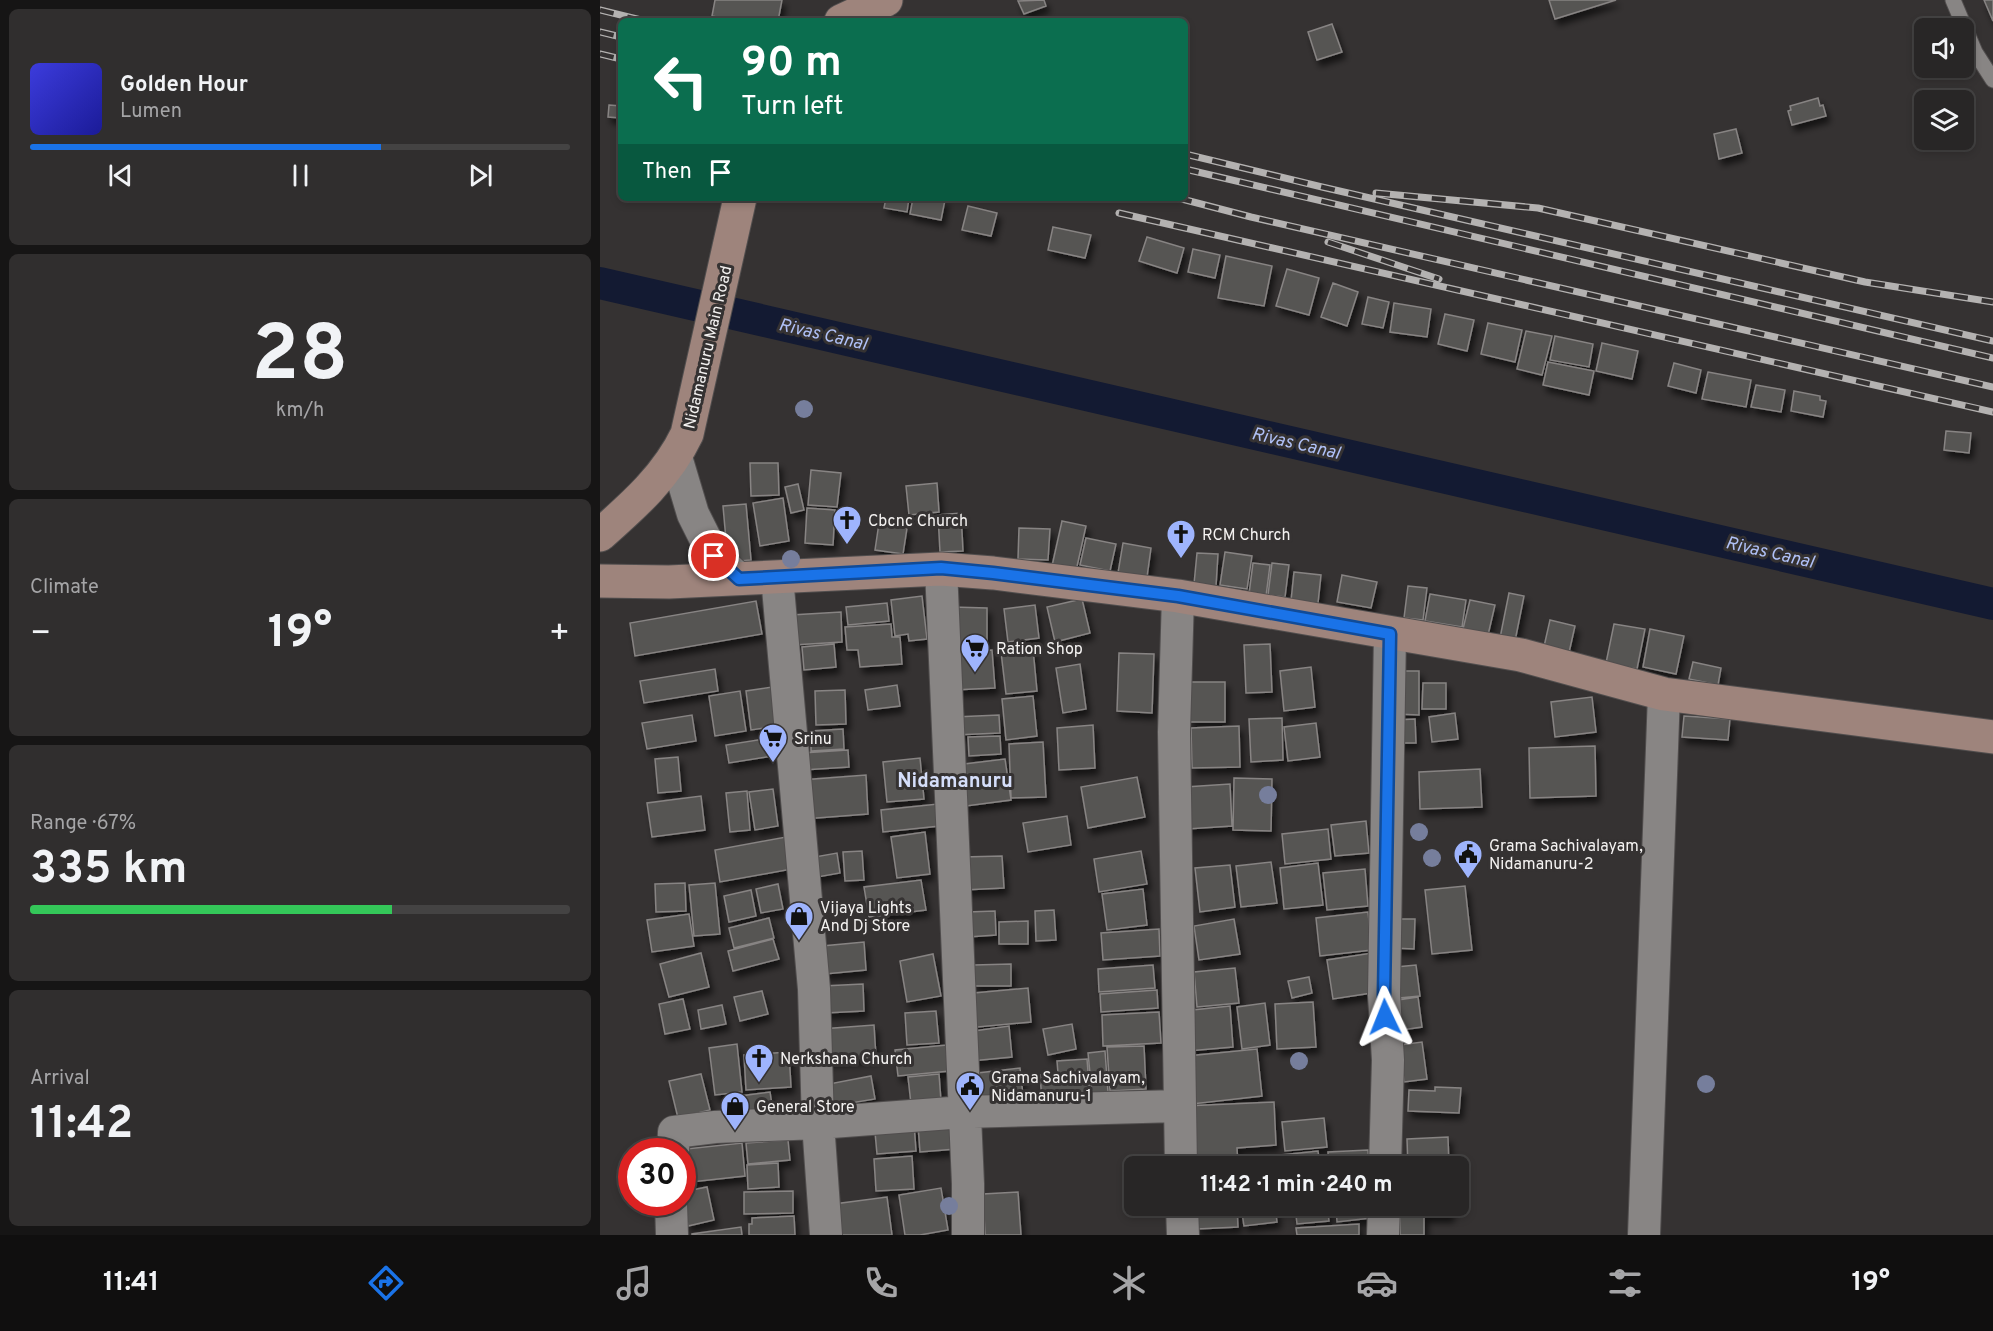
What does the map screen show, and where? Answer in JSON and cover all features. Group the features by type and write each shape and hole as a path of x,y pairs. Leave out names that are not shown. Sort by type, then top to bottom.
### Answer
{"street":[{"path":"847,18 886,0"},
{"name":"Nidamanuru Main Road","path":"600,535 634,506 682,446 739,201"},
{"path":"682,446 693,514 714,556 739,579"},
{"path":"600,581 669,582 941,568 993,573 1178,596 1521,655 1664,694 1993,737"},
{"path":"941,568 968,1235"},
{"path":"777,577 814,989 818,1123 826,1235"},
{"path":"1178,596 1174,732 1180,1156"},
{"path":"1385,1156 1388,1060 1384,995 1390,634"},
{"path":"1644,1235 1664,694"},
{"path":"674,1138 674,1132 716,1127 818,1123 964,1112 1178,1106"},
{"path":"671,1216 672,1235"},
{"path":"1182,1216 1183,1235"},
{"path":"1383,1235 1384,1216"}],"lane":[{"path":"1953,0 1975,51 1993,80"}],"building":[{"path":"715,0 782,0 779,18 712,16"},
{"path":"1044,0 1046,6 1024,14 1018,1"},
{"path":"1549,0 1616,0 1555,19"},
{"path":"1984,0 1993,0 1993,21"},
{"path":"1332,24 1342,52 1317,60 1308,32"},
{"path":"1818,98 1826,116 1792,125 1788,111 1791,110 1790,106"},
{"path":"609,105 618,106 618,118 608,117"},
{"path":"1736,129 1742,153 1719,159 1714,134"},
{"path":"885,201 909,201 907,212 884,208"},
{"path":"912,201 945,201 941,220 910,214"},
{"path":"968,206 997,213 991,236 962,230"},
{"path":"1053,227 1091,235 1085,258 1048,250"},
{"path":"1147,237 1184,248 1177,273 1139,261"},
{"path":"1193,249 1220,255 1215,278 1188,272"},
{"path":"1226,256 1272,266 1264,306 1218,298"},
{"path":"1287,269 1319,278 1309,315 1276,306"},
{"path":"1333,283 1358,292 1347,326 1321,317"},
{"path":"1368,297 1389,302 1383,328 1362,324"},
{"path":"1394,303 1431,309 1427,337 1390,332"},
{"path":"1445,314 1474,320 1467,351 1438,344"},
{"path":"1488,323 1522,330 1515,362 1481,354"},
{"path":"1526,331 1552,336 1542,375 1517,369"},
{"path":"1555,336 1593,344 1589,367 1550,360"},
{"path":"1602,343 1638,351 1632,379 1596,371"},
{"path":"1548,362 1594,371 1589,395 1543,385"},
{"path":"1674,363 1701,370 1696,393 1668,386"},
{"path":"1708,372 1751,380 1746,407 1702,399"},
{"path":"1756,385 1785,390 1781,412 1751,407"},
{"path":"1794,391 1820,396 1820,400 1826,401 1823,417 1791,411"},
{"path":"1946,431 1971,433 1969,453 1944,450"},
{"path":"750,463 778,463 779,495 751,496"},
{"path":"811,470 841,473 837,507 808,505"},
{"path":"937,483 939,512 909,515 906,486"},
{"path":"798,484 804,510 791,513 785,487"},
{"path":"783,498 789,541 760,546 753,503"},
{"path":"746,504 751,560 728,562 723,506"},
{"path":"807,508 835,510 833,545 805,543"},
{"path":"961,513 963,551 940,552 938,515"},
{"path":"1062,521 1086,526 1076,571 1052,566"},
{"path":"879,523 907,528 903,554 875,550"},
{"path":"1019,528 1050,529 1048,560 1018,559"},
{"path":"1086,538 1116,544 1110,571 1080,565"},
{"path":"1123,543 1151,548 1147,577 1118,573"},
{"path":"1225,552 1252,556 1247,589 1220,585"},
{"path":"1197,553 1218,554 1216,586 1194,584"},
{"path":"1253,563 1270,565 1266,596 1249,594"},
{"path":"1272,563 1289,565 1285,597 1268,595"},
{"path":"1294,572 1321,575 1318,603 1291,601"},
{"path":"1342,575 1377,582 1371,608 1337,602"},
{"path":"1408,586 1427,588 1423,620 1404,618"},
{"path":"1509,593 1524,596 1514,646 1499,643"},
{"path":"1430,594 1466,600 1462,627 1425,621"},
{"path":"922,596 927,639 909,641 908,634 895,636 891,600"},
{"path":"1082,599 1090,633 1055,642 1047,607"},
{"path":"1470,600 1495,605 1488,635 1463,629"},
{"path":"756,601 762,634 635,656 630,623"},
{"path":"887,603 889,621 848,625 846,607"},
{"path":"1035,605 1039,638 1008,642 1004,609"},
{"path":"952,607 987,608 987,644 952,644"},
{"path":"841,612 842,642 793,645 791,615"},
{"path":"1550,620 1575,626 1568,657 1543,651"},
{"path":"891,624 892,637 900,637 902,664 860,667 858,650 847,650 845,627"},
{"path":"1614,624 1645,629 1637,669 1606,663"},
{"path":"1650,629 1684,636 1676,674 1643,667"},
{"path":"834,644 836,667 804,670 802,647"},
{"path":"1270,644 1272,692 1246,693 1244,645"},
{"path":"1033,649 1037,691 1006,694 1001,652"},
{"path":"992,650 995,688 953,690 951,653"},
{"path":"1119,653 1154,654 1152,713 1117,711"},
{"path":"1693,662 1721,668 1718,685 1689,679"},
{"path":"1080,664 1086,709 1063,713 1056,668"},
{"path":"1311,667 1315,707 1284,711 1280,671"},
{"path":"715,669 718,691 644,703 640,681"},
{"path":"1396,671 1419,671 1419,715 1396,714"},
{"path":"1190,682 1225,682 1225,722 1190,722"},
{"path":"1423,683 1446,683 1446,709 1422,709"},
{"path":"897,685 900,706 868,710 865,690"},
{"path":"772,687 778,726 751,730 746,691"},
{"path":"845,690 846,724 816,725 815,691"},
{"path":"740,691 746,731 715,736 709,696"},
{"path":"1033,696 1037,736 1006,740 1002,699"},
{"path":"1592,697 1596,732 1555,737 1551,702"},
{"path":"1455,713 1458,739 1432,742 1429,717"},
{"path":"692,715 696,741 647,749 642,723"},
{"path":"999,715 1000,733 955,735 954,717"},
{"path":"1684,716 1730,719 1728,740 1682,737"},
{"path":"1282,718 1283,760 1251,762 1249,719"},
{"path":"1415,719 1416,743 1395,743 1395,720"},
{"path":"1316,723 1320,757 1288,761 1284,727"},
{"path":"1093,725 1095,768 1059,770 1057,728"},
{"path":"1239,726 1240,767 1192,768 1191,728"},
{"path":"843,729 844,749 811,751 811,731"},
{"path":"1000,736 1001,754 969,756 968,737"},
{"path":"770,738 773,756 729,763 726,745"},
{"path":"1043,742 1046,797 1011,798 1009,744"},
{"path":"1595,746 1596,796 1530,798 1529,748"},
{"path":"848,750 849,767 803,770 802,753"},
{"path":"678,757 681,791 658,793 655,759"},
{"path":"920,758 924,799 887,802 883,762"},
{"path":"1005,759 1011,800 966,806 956,765"},
{"path":"1480,769 1482,807 1420,809 1419,772"},
{"path":"866,775 868,814 804,819 801,780"},
{"path":"1137,777 1145,817 1088,828 1081,787"},
{"path":"1234,778 1272,779 1271,831 1233,830"},
{"path":"1230,784 1232,826 1187,829 1185,787"},
{"path":"773,789 778,826 755,830 749,792"},
{"path":"747,791 750,830 730,832 726,793"},
{"path":"701,796 705,830 652,837 647,803"},
{"path":"938,804 940,826 883,832 881,810"},
{"path":"1067,816 1071,845 1028,852 1023,823"},
{"path":"1366,821 1369,853 1335,856 1331,825"},
{"path":"1328,829 1331,859 1285,864 1282,834"},
{"path":"925,832 930,874 897,878 891,837"},
{"path":"786,837 792,869 720,882 715,850"},
{"path":"862,851 864,880 845,881 843,852"},
{"path":"1141,851 1147,884 1099,892 1094,859"},
{"path":"837,853 840,873 812,878 809,858"},
{"path":"1002,856 1004,888 963,890 962,857"},
{"path":"1271,862 1277,903 1241,907 1236,866"},
{"path":"1318,863 1323,905 1284,909 1280,868"},
{"path":"1230,865 1235,907 1200,912 1195,868"},
{"path":"1365,869 1368,906 1327,910 1323,873"},
{"path":"921,880 926,910 869,917 864,887"},
{"path":"685,883 686,911 656,912 655,884"},
{"path":"715,883 720,934 694,936 689,885"},
{"path":"778,884 783,909 761,913 756,889"},
{"path":"1465,886 1472,950 1432,954 1425,890"},
{"path":"1143,889 1147,925 1107,930 1102,894"},
{"path":"751,890 756,916 729,922 724,896"},
{"path":"1054,910 1056,940 1036,941 1035,911"},
{"path":"995,911 996,935 968,937 967,912"},
{"path":"1368,912 1372,950 1320,956 1316,918"},
{"path":"689,914 694,946 652,952 647,920"},
{"path":"769,918 774,938 734,948 729,928"},
{"path":"1234,919 1240,954 1199,960 1194,926"},
{"path":"1394,919 1415,919 1414,949 1393,948"},
{"path":"1028,921 1028,944 999,944 999,922"},
{"path":"1159,929 1160,956 1103,960 1101,933"},
{"path":"773,939 779,959 733,971 728,951"},
{"path":"864,942 866,970 825,974 822,946"},
{"path":"701,953 709,987 669,997 660,964"},
{"path":"1372,953 1378,992 1333,999 1327,960"},
{"path":"933,954 941,996 907,1002 900,961"},
{"path":"1011,964 1011,986 974,986 974,965"},
{"path":"1153,965 1155,988 1099,992 1098,969"},
{"path":"1416,965 1420,996 1399,998 1396,967"},
{"path":"1235,968 1239,1003 1197,1007 1194,972"},
{"path":"1309,977 1312,993 1292,998 1288,981"},
{"path":"863,984 864,1011 825,1013 823,986"},
{"path":"1028,988 1031,1022 967,1028 963,994"},
{"path":"1157,990 1158,1008 1101,1012 1100,994"},
{"path":"762,991 768,1014 740,1021 734,997"},
{"path":"1418,997 1422,1027 1402,1030 1398,1000"},
{"path":"683,999 690,1029 665,1034 659,1004"},
{"path":"1313,1002 1316,1047 1277,1049 1275,1004"},
{"path":"1265,1003 1270,1045 1242,1049 1237,1007"},
{"path":"722,1005 726,1024 701,1029 698,1010"},
{"path":"1230,1006 1233,1047 1188,1051 1183,1011"},
{"path":"936,1011 939,1043 907,1045 905,1013"},
{"path":"1159,1012 1161,1043 1103,1046 1102,1015"},
{"path":"1072,1024 1076,1049 1048,1055 1043,1029"},
{"path":"874,1025 876,1057 823,1061 821,1029"},
{"path":"1009,1026 1012,1057 971,1061 967,1032"},
{"path":"1422,1042 1427,1079 1404,1082 1400,1045"},
{"path":"737,1044 742,1092 715,1095 709,1048"},
{"path":"947,1045 950,1071 898,1076 895,1050"},
{"path":"1144,1046 1146,1089 1110,1091 1107,1047"},
{"path":"1257,1049 1262,1096 1192,1104 1187,1056"},
{"path":"1105,1051 1108,1092 1092,1094 1088,1053"},
{"path":"789,1052 791,1087 746,1090 744,1055"},
{"path":"1087,1059 1090,1097 1042,1101 1040,1075 1058,1073 1057,1061"},
{"path":"1020,1068 1024,1104 973,1109 969,1074"},
{"path":"701,1074 710,1110 678,1118 669,1081"},
{"path":"939,1074 941,1101 911,1104 908,1077"},
{"path":"871,1076 875,1099 833,1106 829,1084"},
{"path":"1435,1087 1461,1088 1459,1113 1408,1111 1409,1090 1435,1091"},
{"path":"770,1092 774,1118 744,1122 740,1096"},
{"path":"1274,1102 1276,1145 1237,1148 1237,1156 1186,1156 1184,1106"},
{"path":"1324,1118 1327,1147 1285,1151 1282,1122"},
{"path":"953,1122 956,1149 920,1152 918,1125"},
{"path":"914,1123 916,1151 877,1154 875,1132"},
{"path":"1448,1137 1449,1156 1408,1156 1407,1139"},
{"path":"788,1140 790,1160 748,1164 746,1143"},
{"path":"742,1143 745,1176 696,1181 696,1148"},
{"path":"1368,1150 1368,1156 1328,1156 1328,1152"},
{"path":"1318,1151 1319,1156 1281,1156"},
{"path":"912,1156 914,1189 876,1191 874,1159"},
{"path":"778,1163 779,1187 748,1189 747,1165"},
{"path":"707,1187 714,1220 688,1226 686,1216 696,1216 696,1189"},
{"path":"941,1188 948,1230 905,1235 899,1195"},
{"path":"793,1191 793,1213 744,1214 744,1192"},
{"path":"1018,1192 1021,1235 985,1235 983,1194"},
{"path":"887,1197 892,1235 838,1235 834,1204"},
{"path":"794,1216 795,1235 749,1235 749,1224 752,1224 752,1218"},
{"path":"1196,1216 1237,1216 1238,1227 1197,1229"},
{"path":"1242,1216 1276,1216 1277,1222 1244,1226"},
{"path":"1296,1216 1328,1216 1329,1221 1297,1224"},
{"path":"1337,1216 1371,1216 1371,1218 1337,1222"},
{"path":"1400,1216 1424,1216 1424,1235 1400,1235"},
{"path":"1359,1224 1359,1235 1297,1235 1296,1228"},
{"path":"741,1227 742,1235 692,1235 692,1234"}],"waterway":[{"name":"Rivas Canal","path":"600,283 1993,604"}],"railway":[{"path":"600,10 633,18"},
{"path":"600,32 618,36"},
{"path":"600,54 618,58"},
{"path":"1188,155 1993,341"},
{"path":"1188,170 1993,358"},
{"path":"1376,193 1538,208 1865,282 1993,302"},
{"path":"1188,201 1993,387"},
{"path":"1119,213 1993,412"},
{"path":"1328,242 1439,279"}],"place":[{"name":"Cbcnc Church","path":"847,546"},
{"name":"RCM Church","path":"1181,560"},
{"name":"Ration Shop","path":"975,674"},
{"name":"Srinu","path":"773,764"},
{"name":"Grama Sachivalayam, Nidamanuru-2","path":"1468,880"},
{"name":"Vijaya Lights And Dj Store","path":"799,942"},
{"name":"Nerkshana Church","path":"759,1084"},
{"name":"Grama Sachivalayam, Nidamanuru-1","path":"970,1112"},
{"name":"General Store","path":"735,1132"}],"district":[{"name":"Nidamanuru","path":"955,780"}],"route":[{"path":"714,556 739,579 941,568 1178,596 1390,634 1385,1017"}]}
